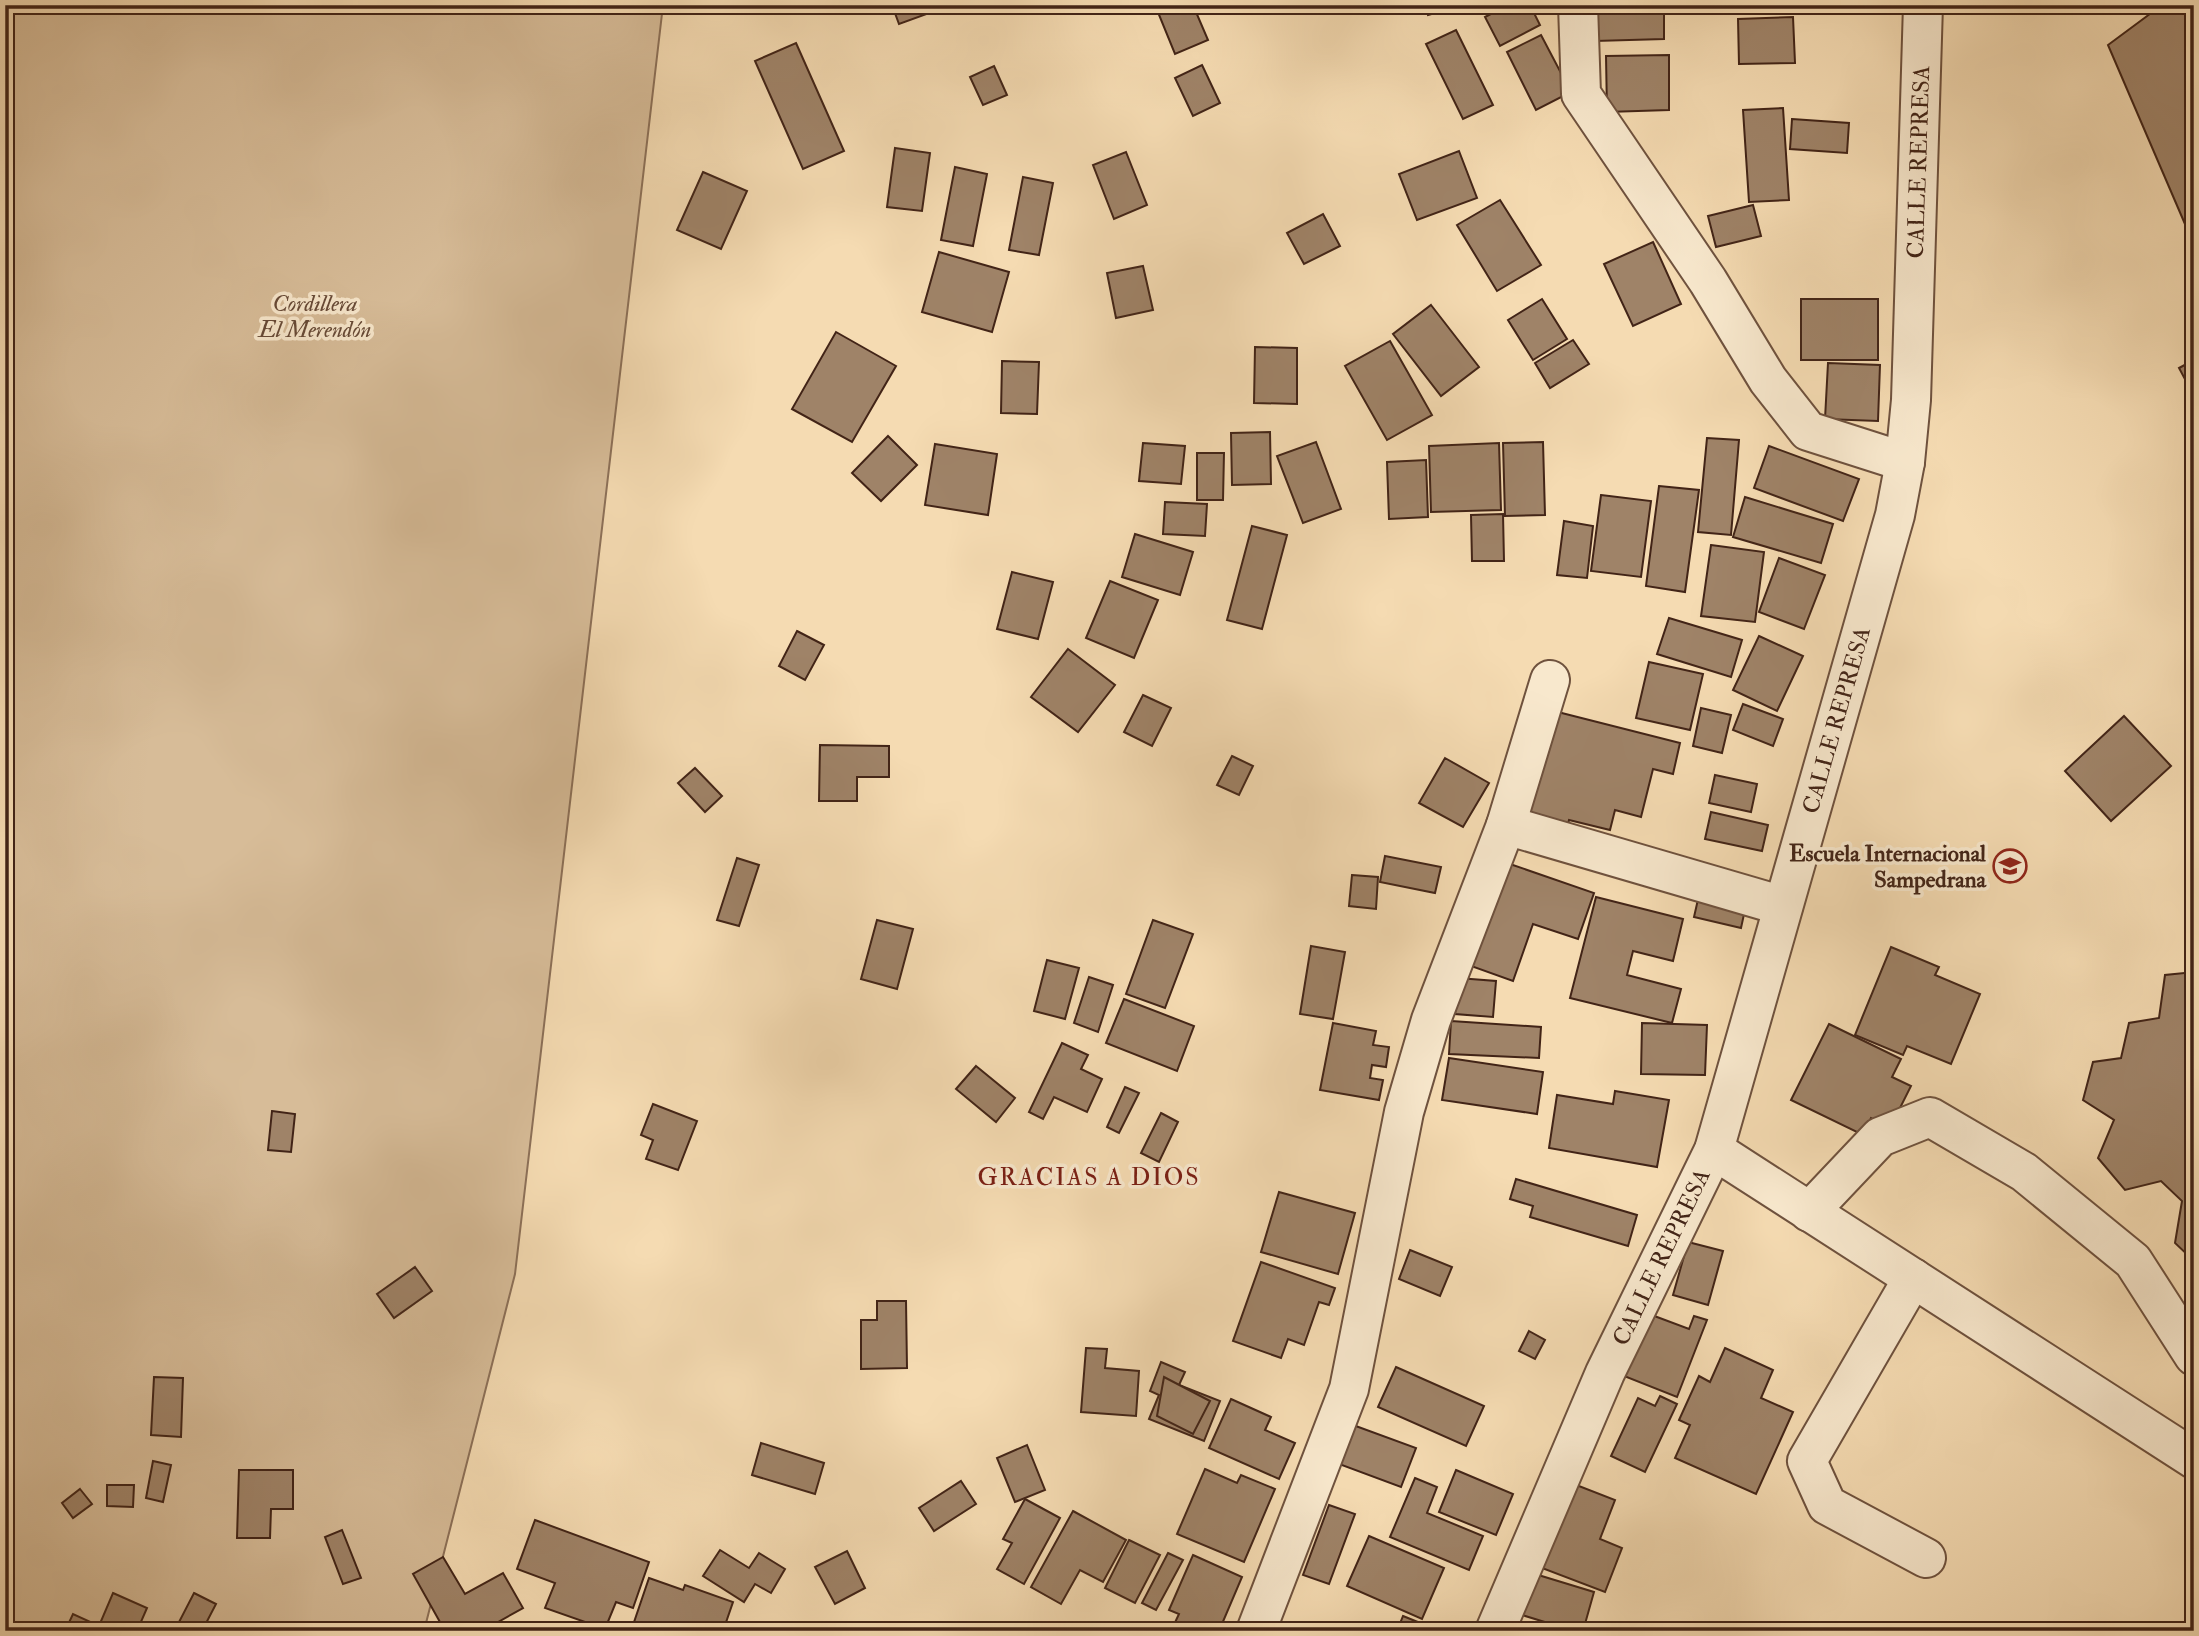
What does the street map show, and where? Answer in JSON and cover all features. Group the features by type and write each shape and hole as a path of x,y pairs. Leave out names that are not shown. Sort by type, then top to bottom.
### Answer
{"street":[{"path":"1578,5 1581,94 1708,281 1768,380 1808,431 1905,462"},
{"name":"CALLE REPRESA","path":"1495,1631 1605,1373 1714,1150 1895,515 1905,462 1911,400 1923,5"},
{"path":"1256,1631 1349,1389 1404,1112 1431,1020 1506,825 1550,680"},
{"path":"1506,825 1783,906"},
{"path":"1809,1212 1880,1138 1930,1117 2024,1172 2133,1261 2194,1356"},
{"path":"1714,1150 2194,1460"},
{"path":"1913,1278 1807,1461 1827,1505 1926,1558"}],"green space":[{"name":"Cordillera El Merendón","path":"5,5 663,5 515,1274 424,1631 5,1631"}],"building":[{"path":"892,5 933,5 935,11 899,24"},
{"path":"1155,5 1193,5 1208,40 1175,54"},
{"path":"1425,5 1461,5 1461,6 1428,15"},
{"path":"1508,5 1530,5 1540,25 1500,46 1485,17"},
{"path":"1595,5 1664,5 1664,39 1595,41"},
{"path":"2162,5 2194,5 2194,245 2108,45"},
{"path":"1793,17 1795,63 1739,64 1738,19"},
{"path":"1456,30 1493,105 1463,119 1426,44"},
{"path":"1541,35 1571,92 1536,110 1507,52"},
{"path":"796,43 844,151 803,169 755,61"},
{"path":"1669,55 1669,110 1607,112 1606,56"},
{"path":"1202,65 1220,103 1193,116 1175,78"},
{"path":"994,66 1007,95 983,105 970,77"},
{"path":"1783,108 1789,200 1749,202 1743,110"},
{"path":"1792,119 1849,123 1847,153 1790,149"},
{"path":"895,148 930,153 922,211 887,207"},
{"path":"1459,151 1477,198 1417,220 1399,174"},
{"path":"1126,152 1147,205 1114,219 1093,165"},
{"path":"955,167 987,174 973,246 941,240"},
{"path":"703,172 747,191 721,249 677,230"},
{"path":"1023,177 1053,183 1039,255 1009,250"},
{"path":"1500,200 1541,265 1497,291 1457,225"},
{"path":"1753,205 1761,236 1716,247 1708,216"},
{"path":"1323,214 1340,246 1304,264 1287,233"},
{"path":"1653,242 1681,304 1633,326 1604,264"},
{"path":"939,252 1009,272 992,332 922,312"},
{"path":"1143,266 1153,310 1116,318 1107,273"},
{"path":"1542,299 1567,339 1533,360 1508,320"},
{"path":"1801,299 1878,299 1878,360 1801,360"},
{"path":"1431,305 1479,367 1441,396 1393,334"},
{"path":"836,332 896,366 852,442 792,409"},
{"path":"1573,340 1589,364 1550,388 1535,363"},
{"path":"1390,341 1432,415 1387,440 1345,366"},
{"path":"1255,347 1297,348 1297,404 1254,403"},
{"path":"2194,360 2194,396 2179,368"},
{"path":"1002,361 1039,362 1037,414 1001,413"},
{"path":"1828,363 1880,365 1878,421 1825,419"},
{"path":"1270,432 1271,484 1232,485 1231,433"},
{"path":"888,436 917,465 881,501 852,473"},
{"path":"1707,438 1739,440 1731,535 1698,532"},
{"path":"1316,442 1341,509 1303,523 1277,456"},
{"path":"1543,442 1545,515 1505,516 1503,443"},
{"path":"1143,443 1185,446 1181,484 1139,481"},
{"path":"1499,443 1501,510 1431,512 1429,446"},
{"path":"935,444 997,454 988,515 925,505"},
{"path":"1769,446 1859,479 1843,521 1754,488"},
{"path":"1197,453 1224,453 1223,500 1197,500"},
{"path":"1426,460 1428,517 1389,519 1387,462"},
{"path":"1659,486 1699,490 1685,592 1646,586"},
{"path":"1601,495 1651,501 1641,577 1591,571"},
{"path":"1745,497 1833,524 1821,563 1733,537"},
{"path":"1165,502 1207,504 1205,536 1163,534"},
{"path":"1503,514 1504,561 1472,561 1471,515"},
{"path":"1564,521 1593,526 1587,578 1557,575"},
{"path":"1252,526 1287,535 1262,629 1227,620"},
{"path":"1135,534 1193,552 1180,595 1122,577"},
{"path":"1711,545 1764,552 1755,622 1701,616"},
{"path":"1779,558 1825,575 1804,629 1759,612"},
{"path":"1012,572 1053,582 1038,639 997,629"},
{"path":"1110,581 1158,600 1134,658 1086,638"},
{"path":"1669,618 1742,640 1731,677 1657,654"},
{"path":"797,631 824,645 805,680 779,666"},
{"path":"1759,636 1803,656 1777,711 1733,690"},
{"path":"1068,649 1115,685 1078,732 1031,697"},
{"path":"1649,662 1703,674 1690,730 1636,718"},
{"path":"1143,695 1171,708 1152,746 1124,732"},
{"path":"1743,704 1783,719 1773,746 1733,730"},
{"path":"1701,708 1731,715 1722,753 1693,746"},
{"path":"1546,709 1680,743 1673,774 1653,769 1641,817 1615,810 1610,830 1569,820 1565,836 1517,824"},
{"path":"2124,716 2171,766 2111,821 2065,771"},
{"path":"820,745 889,746 889,777 857,777 857,801 819,801"},
{"path":"1232,756 1253,766 1239,795 1217,785"},
{"path":"1445,758 1489,783 1463,827 1419,803"},
{"path":"695,768 722,796 705,812 678,783"},
{"path":"1715,775 1757,784 1751,812 1709,803"},
{"path":"1711,812 1768,825 1762,851 1705,839"},
{"path":"1385,856 1441,867 1435,893 1380,882"},
{"path":"737,858 759,865 739,926 717,920"},
{"path":"1507,863 1594,893 1578,939 1533,924 1513,981 1471,966"},
{"path":"1352,875 1378,877 1376,909 1349,906"},
{"path":"1699,895 1746,905 1741,928 1694,917"},
{"path":"1596,897 1683,919 1673,961 1633,951 1627,975 1681,989 1672,1023 1570,998"},
{"path":"877,920 913,929 897,989 861,979"},
{"path":"1153,920 1193,934 1165,1008 1126,994"},
{"path":"1311,946 1345,952 1333,1019 1300,1014"},
{"path":"1891,947 1939,967 1935,975 1980,994 1951,1064 1907,1046 1903,1055 1855,1035"},
{"path":"1047,960 1079,968 1065,1019 1034,1011"},
{"path":"2194,972 2194,1261 2175,1243 2182,1201 2161,1181 2125,1190 2098,1158 2114,1120 2083,1100 2093,1062 2121,1058 2129,1023 2159,1018 2165,975"},
{"path":"1089,977 1113,985 1098,1032 1074,1023"},
{"path":"1458,978 1496,981 1493,1017 1455,1014"},
{"path":"1124,999 1194,1026 1177,1071 1106,1043"},
{"path":"1451,1021 1541,1027 1539,1058 1449,1054"},
{"path":"1333,1023 1376,1031 1373,1045 1389,1047 1386,1067 1372,1065 1370,1078 1383,1080 1379,1100 1320,1090"},
{"path":"1642,1023 1707,1025 1705,1075 1641,1074"},
{"path":"1829,1024 1901,1059 1892,1077 1911,1086 1890,1128 1871,1118 1863,1135 1791,1100"},
{"path":"1062,1043 1088,1055 1081,1069 1102,1079 1087,1112 1054,1097 1043,1119 1029,1112"},
{"path":"1449,1058 1543,1072 1537,1114 1442,1100"},
{"path":"976,1066 1015,1098 996,1122 956,1089"},
{"path":"1125,1087 1139,1093 1119,1133 1107,1127"},
{"path":"1615,1091 1669,1100 1657,1167 1549,1148 1557,1095 1613,1104"},
{"path":"653,1104 697,1121 678,1170 646,1159 653,1140 641,1135"},
{"path":"272,1111 295,1114 291,1152 268,1150"},
{"path":"1161,1113 1178,1122 1159,1162 1141,1153"},
{"path":"1516,1179 1637,1215 1628,1246 1530,1217 1533,1206 1510,1199"},
{"path":"1279,1192 1355,1213 1338,1274 1261,1252"},
{"path":"1688,1242 1723,1251 1708,1305 1673,1295"},
{"path":"1410,1250 1452,1267 1440,1296 1399,1279"},
{"path":"1261,1262 1335,1288 1329,1305 1319,1302 1304,1345 1288,1339 1281,1358 1233,1341"},
{"path":"415,1267 432,1291 394,1318 377,1294"},
{"path":"877,1301 906,1301 907,1368 861,1369 861,1320 877,1320"},
{"path":"1649,1314 1689,1329 1694,1316 1707,1320 1677,1397 1624,1376"},
{"path":"1529,1331 1545,1340 1535,1359 1519,1351"},
{"path":"1086,1348 1107,1349 1105,1368 1139,1371 1136,1416 1081,1412"},
{"path":"1725,1348 1773,1370 1761,1398 1793,1412 1756,1494 1675,1458 1690,1425 1679,1420 1699,1376 1710,1382"},
{"path":"1161,1362 1185,1372 1179,1385 1220,1401 1204,1441 1149,1419 1159,1395 1150,1391"},
{"path":"1396,1367 1484,1406 1466,1446 1378,1407"},
{"path":"154,1377 183,1378 181,1437 151,1435"},
{"path":"1164,1377 1210,1401 1193,1434 1157,1416"},
{"path":"1660,1396 1677,1404 1645,1472 1611,1456 1638,1398 1655,1406"},
{"path":"1231,1399 1271,1417 1265,1430 1295,1443 1279,1479 1209,1448"},
{"path":"1353,1425 1416,1448 1401,1487 1339,1464"},
{"path":"761,1443 824,1463 815,1494 752,1475"},
{"path":"1027,1445 1045,1490 1015,1502 997,1458"},
{"path":"153,1461 171,1465 163,1502 146,1498"},
{"path":"1205,1469 1237,1483 1241,1475 1275,1489 1244,1562 1177,1534"},
{"path":"239,1470 293,1470 293,1509 271,1509 270,1538 237,1538"},
{"path":"1456,1470 1513,1494 1496,1535 1439,1512"},
{"path":"1415,1478 1437,1487 1427,1513 1483,1536 1469,1570 1390,1537"},
{"path":"961,1481 976,1504 934,1531 919,1508"},
{"path":"1566,1481 1615,1500 1600,1539 1622,1548 1605,1592 1534,1565"},
{"path":"107,1485 134,1485 133,1507 107,1506"},
{"path":"80,1489 92,1504 73,1518 62,1503"},
{"path":"1025,1499 1060,1518 1024,1584 997,1569 1012,1543 1003,1539"},
{"path":"1329,1505 1355,1514 1329,1584 1303,1575"},
{"path":"1073,1511 1126,1540 1103,1582 1080,1570 1061,1604 1031,1587"},
{"path":"535,1520 649,1562 633,1608 616,1602 605,1629 545,1608 555,1583 517,1569"},
{"path":"342,1530 361,1578 343,1584 325,1537"},
{"path":"1369,1536 1444,1568 1422,1619 1347,1586"},
{"path":"1129,1540 1160,1555 1135,1603 1105,1588"},
{"path":"720,1550 749,1568 759,1553 785,1569 771,1593 755,1584 744,1602 703,1576"},
{"path":"847,1551 865,1588 835,1604 815,1567"},
{"path":"1168,1553 1183,1560 1156,1610 1142,1603"},
{"path":"1193,1555 1242,1577 1219,1631 1171,1631 1179,1614 1169,1610"},
{"path":"443,1557 465,1594 503,1573 523,1608 482,1631 445,1631 413,1574"},
{"path":"1535,1574 1594,1592 1583,1631 1574,1631 1522,1615"},
{"path":"649,1578 683,1590 685,1585 733,1602 723,1631 631,1631"},
{"path":"113,1593 147,1608 137,1631 65,1631 73,1614 99,1626"},
{"path":"194,1593 216,1604 202,1631 192,1631 178,1624"},
{"path":"1403,1616 1440,1631 1397,1631"}],"place":[{"name":"Escuela Internacional Sampedrana","path":"2010,866"}],"district":[{"name":"GRACIAS A DIOS","path":"1089,1177"}]}
